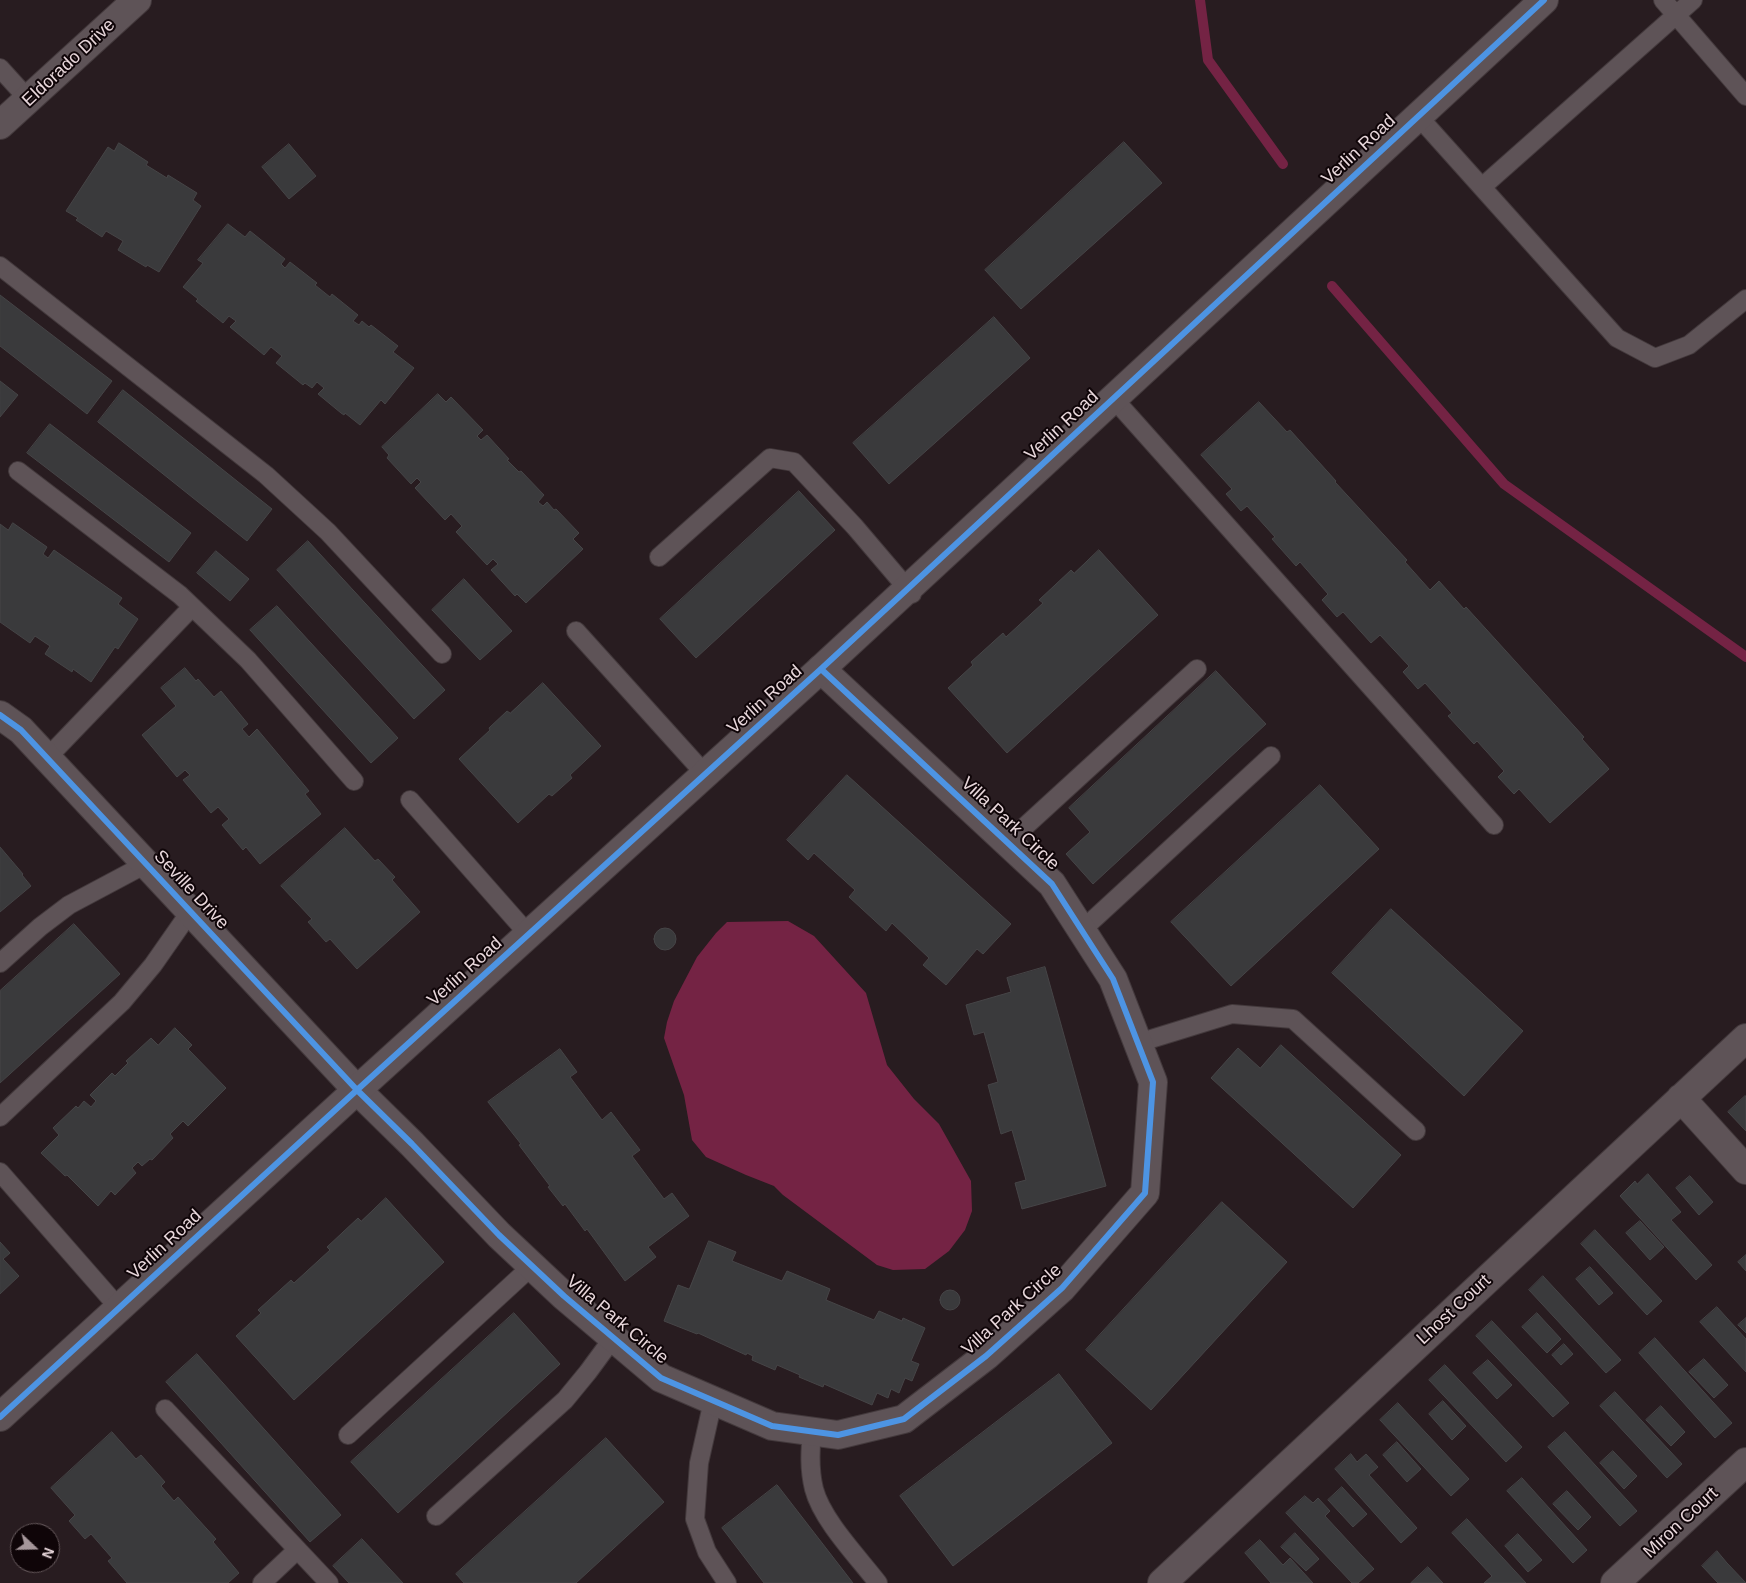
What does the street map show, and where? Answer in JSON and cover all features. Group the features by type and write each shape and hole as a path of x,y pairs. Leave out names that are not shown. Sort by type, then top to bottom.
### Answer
{"street":[{"name":"Eldorado Drive","path":"0,125 137,0"},
{"name":"Verlin Road","path":"0,1416 356,1090 821,669 909,592 1114,398 1544,0"},
{"name":"Villa Park Circle","path":"356,1090 412,1144 499,1235 564,1296 661,1378 772,1426 838,1435 904,1419 986,1356 1062,1288 1145,1193 1153,1082 1114,979 1052,884 821,669"},
{"name":"Seville Drive","path":"0,715 21,730 356,1090"},
{"name":"Lhost Court","path":"1162,1583 1746,1038"},
{"path":"1681,1098 1746,1170"},
{"name":"Miron Court","path":"1615,1583 1746,1462"}],"lane":[{"path":"1663,0 1746,96"},
{"path":"1482,187 1692,0"},
{"path":"0,68 28,100"},
{"path":"1418,116 1617,338 1655,358 1690,345 1746,299"},
{"path":"0,266 266,475 328,532 442,654"},
{"path":"1114,398 1494,825"},
{"path":"658,557 770,458 794,462 855,527 909,592"},
{"path":"18,471 192,607 248,660 354,781"},
{"path":"47,758 192,607"},
{"path":"576,631 705,774"},
{"path":"1008,842 1196,669"},
{"path":"1082,930 1271,756"},
{"path":"410,800 529,935"},
{"path":"0,963 40,926 69,904 146,864"},
{"path":"0,1117 122,1002 153,965 190,912"},
{"path":"1138,1043 1232,1014 1293,1019 1416,1131"},
{"path":"0,1172 119,1308"},
{"path":"348,1435 532,1266"},
{"path":"436,1516 565,1400 613,1338"},
{"path":"713,1401 699,1463 695,1519 707,1552 727,1583"},
{"path":"165,1409 329,1583"},
{"path":"812,1432 809,1458 814,1490 827,1517 878,1583"},
{"path":"262,1583 297,1550"}],"shaded area":[{"path":"788,921 814,936 866,993 887,1065 914,1099 939,1124 971,1181 972,1211 965,1230 949,1251 925,1269 893,1270 877,1265 783,1195 774,1186 706,1157 692,1140 684,1095 664,1038 674,1001 697,957 727,922"}],"building":[{"path":"1124,142 1162,183 1021,309 985,270"},
{"path":"119,143 148,162 146,165 167,178 168,175 197,193 193,200 201,206 159,272 147,265 146,267 118,250 123,241 106,231 102,237 66,211 108,147 114,151"},
{"path":"289,144 316,176 289,199 262,167"},
{"path":"228,224 245,237 250,231 285,259 281,264 285,268 290,262 317,283 315,285 330,297 332,294 358,315 353,321 359,325 362,321 369,327 371,325 398,346 393,352 414,368 385,404 381,400 360,425 345,413 344,415 341,413 318,394 324,388 317,382 312,388 305,383 303,385 276,363 282,356 271,347 264,355 230,327 236,321 229,316 223,323 196,301 198,299 183,287 203,263 198,260"},
{"path":"0,295 112,381 87,414 0,346"},
{"path":"994,317 1030,358 889,484 853,443"},
{"path":"0,381 18,395 0,417"},
{"path":"123,390 272,509 247,541 98,422"},
{"path":"438,394 446,402 451,397 483,430 477,436 481,440 487,435 509,459 507,460 519,472 521,471 544,495 538,502 543,506 547,502 579,533 573,539 583,549 526,603 517,594 515,596 491,570 498,564 493,559 487,565 456,532 462,526 451,514 445,520 415,488 421,482 417,478 411,484 387,458 389,455 382,447"},
{"path":"1259,402 1287,432 1290,430 1407,560 1405,562 1430,590 1439,581 1464,609 1466,607 1584,737 1582,739 1609,769 1550,823 1519,789 1514,794 1498,777 1504,771 1477,741 1474,744 1448,716 1452,713 1425,683 1418,689 1403,672 1409,666 1380,635 1371,643 1343,612 1337,617 1322,600 1328,594 1300,562 1296,566 1272,539 1275,537 1247,506 1241,511 1226,494 1232,489 1201,455"},
{"path":"50,424 191,533 169,562 27,453"},
{"path":"799,491 835,530 696,658 660,619"},
{"path":"13,523 47,547 43,554 48,558 54,550 122,598 118,604 138,619 118,649 115,647 91,682 73,669 72,672 45,654 50,646 35,636 30,643 0,622 0,524 8,530"},
{"path":"308,541 445,690 414,719 277,570"},
{"path":"1099,550 1158,615 1007,753 948,688 973,665 971,662 1003,633 1006,637 1043,603 1039,600 1071,570 1074,573"},
{"path":"216,551 249,579 230,601 197,573"},
{"path":"464,579 512,631 480,660 432,610"},
{"path":"277,606 398,738 371,763 250,630"},
{"path":"185,668 214,697 221,691 248,724 242,729 249,737 257,729 309,791 305,794 321,814 260,864 246,847 243,850 222,825 229,819 218,807 211,813 183,780 190,775 185,770 177,777 142,735 176,706 161,688"},
{"path":"1216,671 1266,724 1093,884 1066,854 1090,832 1069,808"},
{"path":"543,683 601,746 570,775 572,778 552,796 549,794 518,823 459,759 507,711 510,713"},
{"path":"847,775 1011,924 983,954 977,949 946,985 923,965 929,958 892,923 886,931 849,897 855,890 814,853 808,860 787,840"},
{"path":"1320,785 1379,849 1231,986 1171,922"},
{"path":"345,828 375,861 378,859 395,877 392,880 420,912 357,969 330,939 326,942 308,922 312,919 281,886"},
{"path":"0,847 31,886 0,912"},
{"path":"1391,909 1523,1031 1464,1096 1332,973"},
{"path":"74,924 120,974 0,1083 0,991"},
{"path":"661,928 669,928 676,935 676,943 669,950 661,950 654,943 654,935"},
{"path":"1045,967 1106,1186 1022,1209 1015,1183 1026,1180 1012,1130 1001,1134 988,1085 998,1082 984,1032 974,1035 966,1005 1011,992 1007,978"},
{"path":"175,1028 192,1045 188,1049 226,1088 188,1126 183,1121 170,1134 173,1138 152,1160 150,1159 142,1166 138,1162 132,1168 136,1173 115,1195 111,1191 98,1206 67,1175 65,1176 41,1153 59,1135 53,1128 76,1106 78,1108 84,1101 91,1107 96,1101 90,1095 112,1073 115,1076 128,1063 126,1061 151,1038 158,1045"},
{"path":"1281,1045 1401,1155 1353,1208 1211,1078 1238,1048 1260,1068"},
{"path":"560,1049 577,1072 570,1077 602,1120 611,1112 640,1150 632,1156 664,1199 672,1193 689,1216 648,1247 656,1257 625,1281 587,1229 585,1231 565,1204 563,1206 548,1187 550,1186 519,1145 521,1144 488,1102"},
{"path":"1746,1096 1746,1131 1728,1112"},
{"path":"1648,1174 1681,1212 1671,1220 1712,1265 1696,1280 1620,1196 1635,1181 1637,1184"},
{"path":"1690,1176 1713,1202 1699,1215 1676,1188"},
{"path":"386,1198 444,1262 294,1400 236,1336 261,1313 258,1310 291,1280 294,1283 330,1250 327,1247 358,1218 361,1221"},
{"path":"1222,1202 1287,1262 1151,1410 1086,1350"},
{"path":"1640,1221 1664,1247 1650,1260 1626,1233"},
{"path":"1595,1230 1662,1301 1647,1315 1581,1244"},
{"path":"709,1241 736,1252 732,1261 782,1281 787,1271 830,1289 826,1300 874,1320 879,1311 902,1321 903,1318 925,1328 911,1361 919,1364 912,1381 905,1378 899,1393 891,1389 888,1398 877,1393 872,1405 824,1384 823,1387 799,1377 800,1375 777,1365 775,1370 752,1360 753,1356 747,1353 746,1355 698,1333 664,1321 678,1285 689,1289"},
{"path":"0,1242 10,1253 3,1259 19,1276 0,1294"},
{"path":"1746,1255 1746,1271 1738,1262"},
{"path":"1590,1267 1613,1293 1599,1305 1576,1279"},
{"path":"1543,1276 1621,1360 1606,1373 1529,1290"},
{"path":"950,1290 957,1293 960,1300 957,1307 950,1310 943,1307 940,1300 943,1293"},
{"path":"1717,1307 1746,1339 1746,1372 1700,1322"},
{"path":"514,1313 560,1364 398,1513 351,1462"},
{"path":"1537,1313 1561,1339 1547,1353 1522,1327"},
{"path":"1746,1318 1746,1333 1738,1325"},
{"path":"1492,1321 1569,1403 1553,1417 1476,1336"},
{"path":"1655,1338 1732,1423 1715,1438 1639,1353"},
{"path":"1564,1344 1573,1354 1561,1365 1552,1355"},
{"path":"197,1354 341,1515 310,1542 166,1382"},
{"path":"1704,1359 1728,1385 1714,1398 1689,1372"},
{"path":"1488,1360 1512,1385 1497,1399 1473,1373"},
{"path":"1445,1365 1522,1447 1506,1462 1429,1380"},
{"path":"1059,1374 1112,1443 953,1566 900,1496"},
{"path":"1615,1392 1682,1464 1667,1478 1600,1406"},
{"path":"1443,1401 1466,1426 1452,1440 1429,1414"},
{"path":"1398,1403 1469,1479 1451,1496 1380,1420"},
{"path":"1661,1406 1685,1432 1671,1446 1646,1420"},
{"path":"112,1432 136,1459 141,1455 165,1482 161,1486 174,1501 178,1497 216,1539 213,1542 239,1573 228,1583 127,1583 108,1561 112,1558 91,1534 85,1539 69,1521 75,1515 51,1488"},
{"path":"1565,1432 1637,1511 1620,1526 1548,1447"},
{"path":"606,1438 664,1502 576,1583 464,1583 456,1574"},
{"path":"1397,1442 1421,1469 1407,1482 1383,1455"},
{"path":"1613,1451 1637,1476 1624,1489 1600,1463"},
{"path":"1351,1454 1357,1462 1366,1454 1378,1467 1369,1475 1417,1528 1401,1543 1335,1469"},
{"path":"1522,1478 1587,1550 1573,1563 1507,1491"},
{"path":"777,1485 853,1583 764,1583 722,1528"},
{"path":"1342,1487 1367,1514 1353,1527 1328,1500"},
{"path":"1567,1491 1591,1517 1578,1530 1553,1504"},
{"path":"1305,1496 1313,1503 1318,1498 1330,1511 1325,1516 1374,1569 1358,1583 1352,1583 1286,1513"},
{"path":"1467,1519 1526,1583 1484,1583 1492,1576 1452,1533"},
{"path":"1295,1533 1319,1559 1306,1571 1281,1547"},
{"path":"1518,1534 1542,1560 1528,1572 1505,1546"},
{"path":"362,1539 403,1583 349,1583 333,1566"},
{"path":"1260,1540 1283,1565 1290,1558 1313,1583 1271,1583 1245,1553"},
{"path":"1717,1551 1746,1583 1718,1583 1702,1566"},
{"path":"1428,1567 1443,1583 1411,1583"}],"waterway":[{"path":"1200,0 1208,60 1283,164"},
{"path":"1332,286 1504,484 1746,657"}],"cycle path":[{"path":"0,1417 821,669 1544,0"},
{"path":"0,715 21,730 357,1090 412,1144 499,1235 564,1296 661,1378 772,1426 838,1435 904,1419 986,1356 1062,1288 1145,1193 1153,1082 1113,979 1052,884 821,669"}]}
